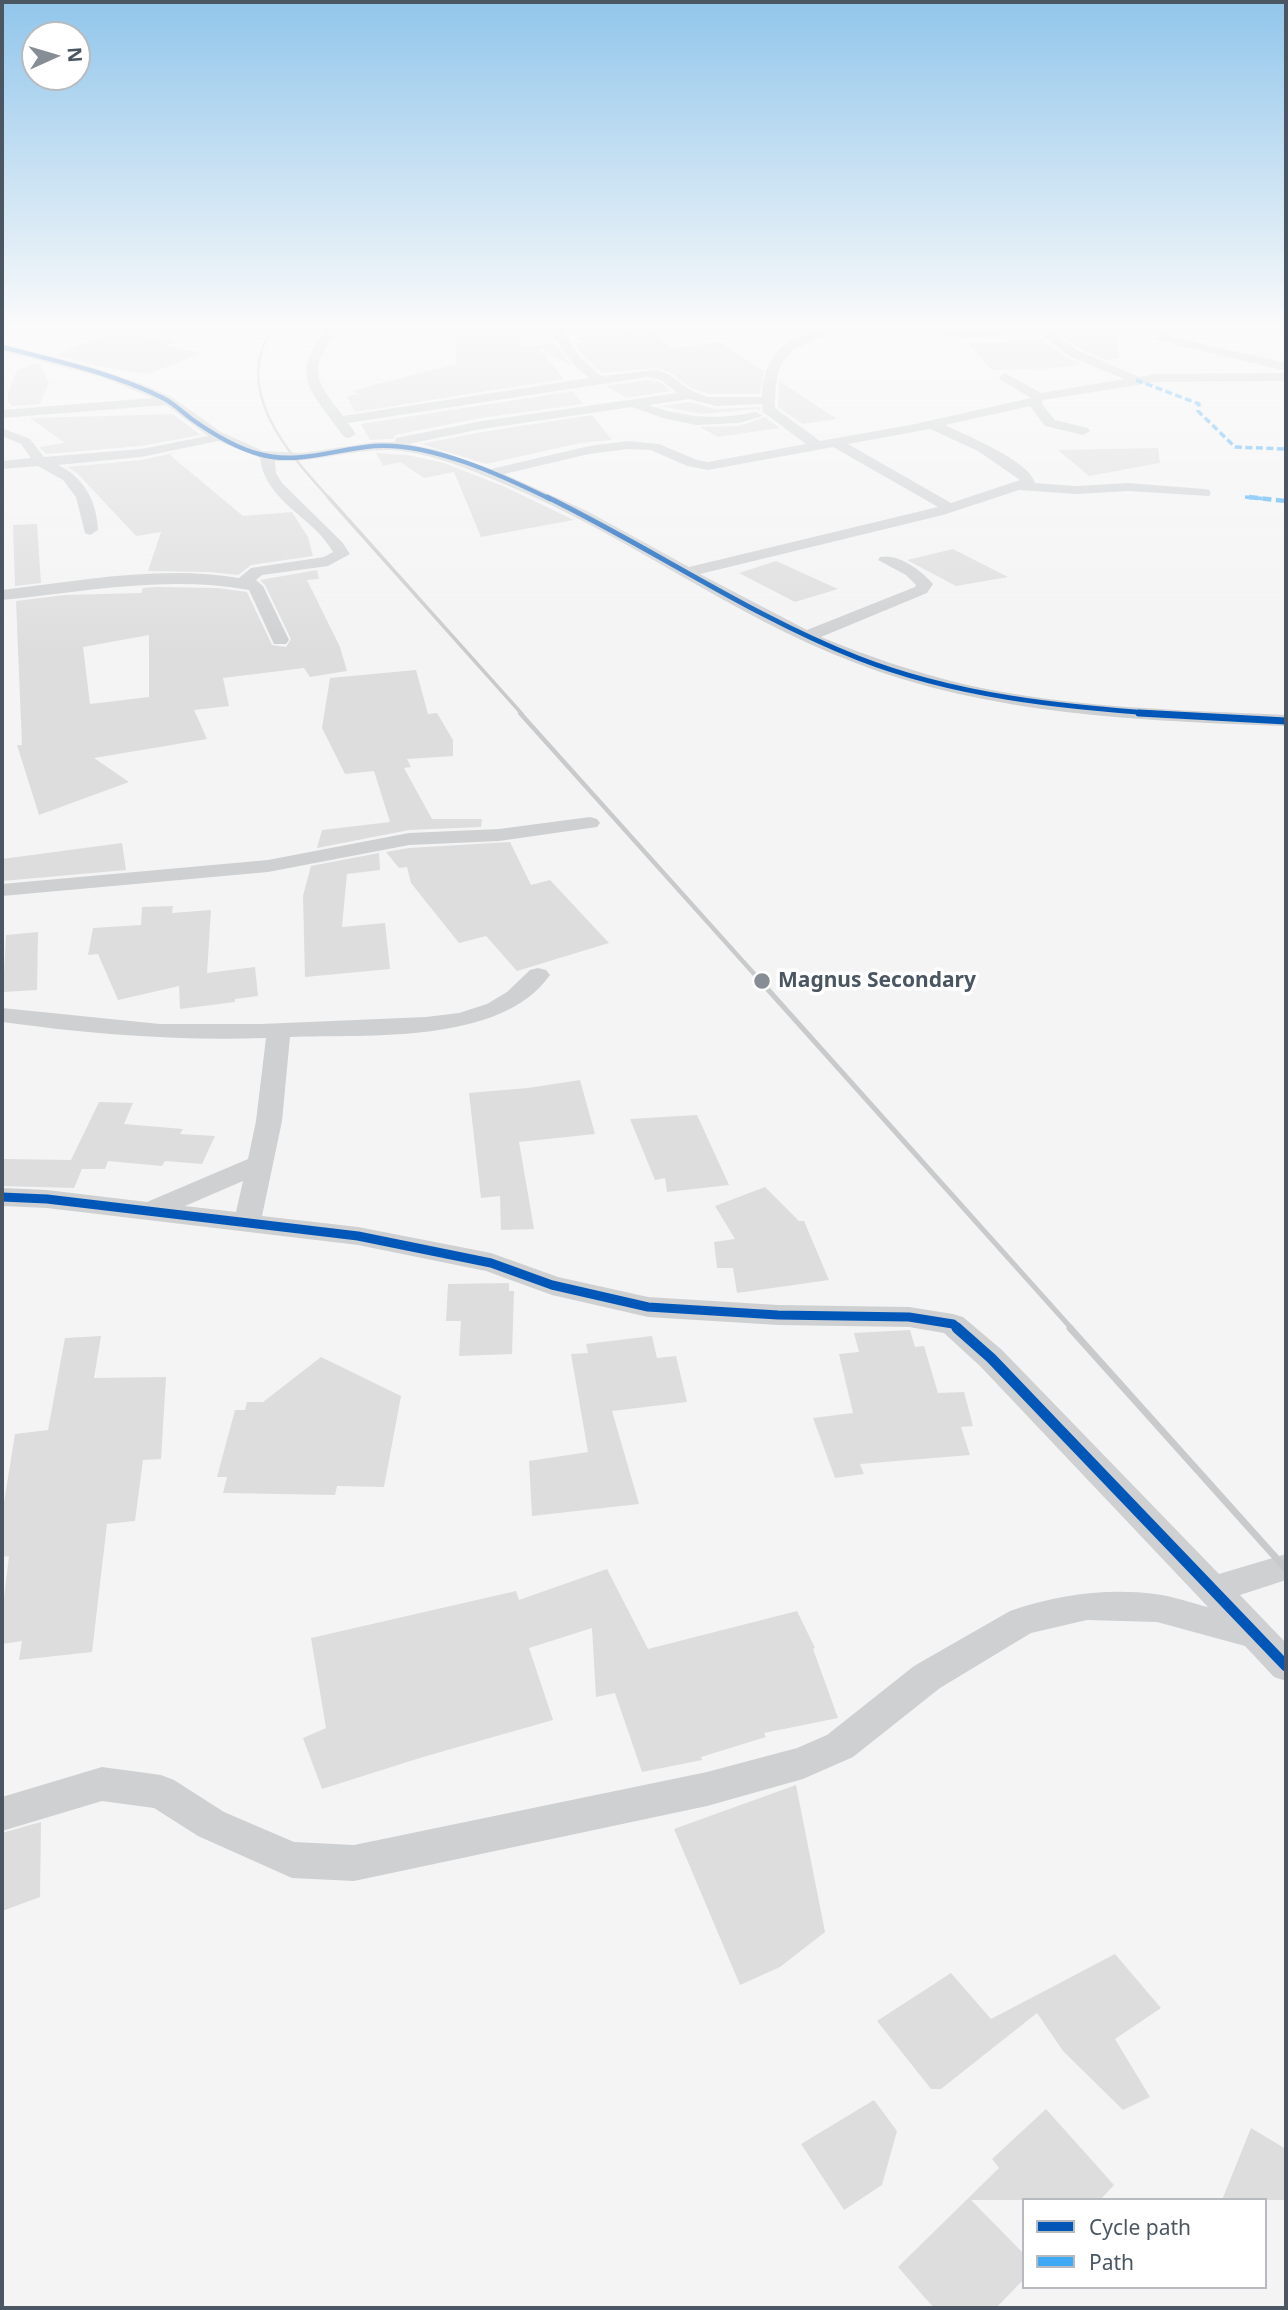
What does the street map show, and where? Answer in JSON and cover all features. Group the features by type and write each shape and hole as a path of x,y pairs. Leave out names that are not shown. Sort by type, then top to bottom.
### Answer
{"street":[{"path":"13,436 27,441 36,450 40,462 61,472 81,494 89,505 90,530"},
{"path":"2,465 140,452 222,436 267,456 291,456 375,446 427,436"},
{"path":"350,436 354,449"},
{"path":"806,436 818,446"},
{"path":"490,473 606,447 648,445 705,466 874,436"},
{"path":"684,573 950,508 1028,482 1026,477 983,448 956,436"},
{"path":"835,443 950,508"},
{"path":"375,446 419,449 490,473 586,515 684,573 808,636 861,660 900,672 1005,697 1059,706 1134,714 1286,721"},
{"path":"267,456 269,473 276,485 337,545 342,554 328,561 257,571 245,580 255,586 280,639"},
{"path":"1021,486 1076,490 1128,487 1204,493"},
{"path":"808,636 921,590 925,584 921,579 886,560"},
{"path":"2,595 175,580 229,580 255,586"},
{"path":"2,890 268,866 409,839 499,835 590,823"},
{"path":"2,1015 159,1031 396,1025 467,1018 510,1002 526,990 538,975"},
{"path":"247,1224 271,1110 279,1030"},
{"path":"152,1211 259,1164"},
{"path":"2,1197 47,1199 358,1236 491,1263 552,1285 648,1307 778,1315 909,1317 953,1324 991,1358 1286,1666"},
{"path":"1213,1590 1286,1567"},
{"path":"2,1814 102,1784 161,1792 211,1824 292,1860 354,1863 707,1789 803,1763 840,1746 928,1677 1022,1621 1087,1606 1157,1608 1256,1634"}],"building":[{"path":"55,436 197,436 141,446 46,454 39,447 65,443"},
{"path":"368,436 395,436 393,439 370,440"},
{"path":"463,436 609,436 612,440 580,443 486,464 421,444"},
{"path":"1158,448 1160,463 1089,476 1058,450"},
{"path":"178,452 170,455 243,516 292,512 308,537 313,556 251,565 238,575 148,571 161,532 136,536 77,473 67,467 141,460"},
{"path":"376,453 408,455 444,463 503,486 574,520 481,537 454,472 424,478 400,462 383,466"},
{"path":"37,524 41,583 15,586 13,525"},
{"path":"953,549 1008,577 956,586 907,560"},
{"path":"776,561 838,589 795,602 739,573"},
{"path":"317,570 319,579 307,580 340,647 347,671 310,677 304,668 223,678 229,706 194,710 207,739 94,758 129,782 39,815 17,745 22,745 16,601 65,595 141,593 143,588 156,587 218,588 247,592 272,645 286,647 291,639 265,585 260,580","holes":["149,635 149,697 90,704 83,647"]},
{"path":"416,670 428,714 437,713 453,740 453,756 407,759 411,767 404,768 432,819 482,819 481,827 409,830 317,848 322,830 390,822 374,771 345,774 322,728 330,678"},
{"path":"510,842 531,885 550,880 609,943 517,971 486,936 459,943 411,883 407,867 399,868 386,852 409,848"},
{"path":"122,843 126,870 2,881 2,859"},
{"path":"379,853 380,870 347,874 342,927 385,923 390,969 305,977 303,896 311,866"},
{"path":"173,906 172,913 211,910 207,973 255,967 258,996 235,999 235,1002 180,1009 179,986 118,1000 98,954 88,955 93,928 141,925 142,907"},
{"path":"38,932 37,990 3,992 6,935"},
{"path":"580,1080 595,1134 519,1142 534,1229 501,1230 500,1196 481,1198 469,1093"},
{"path":"99,1102 133,1103 124,1124 183,1129 180,1134 215,1136 202,1164 165,1161 162,1166 108,1161 105,1169 82,1169 74,1188 2,1186 2,1159 71,1160"},
{"path":"697,1115 729,1185 667,1192 665,1178 655,1180 630,1119"},
{"path":"765,1187 799,1221 804,1221 829,1280 737,1293 733,1268 717,1268 714,1242 735,1239 715,1206"},
{"path":"509,1283 509,1291 514,1291 512,1354 459,1356 461,1321 446,1321 448,1284"},
{"path":"910,1330 915,1347 924,1346 938,1393 964,1392 973,1426 961,1427 970,1455 860,1464 864,1474 835,1478 813,1418 853,1413 839,1354 859,1352 854,1333"},
{"path":"101,1336 94,1378 166,1377 161,1459 143,1460 135,1521 107,1524 92,1652 19,1660 22,1641 2,1644 2,1615 9,1556 2,1557 2,1515 15,1434 48,1430 65,1338"},
{"path":"652,1336 657,1358 676,1356 687,1402 612,1411 639,1504 532,1516 529,1461 588,1452 571,1354 588,1353 586,1344"},
{"path":"321,1357 401,1396 384,1487 337,1486 335,1495 223,1493 227,1477 217,1477 235,1410 245,1410 247,1402 263,1402"},
{"path":"607,1569 648,1649 797,1611 815,1648 813,1649 838,1718 764,1733 766,1737 701,1757 702,1760 642,1772 615,1693 596,1697 592,1628 529,1648 553,1720 322,1789 303,1738 326,1728 311,1638 516,1591 519,1600"},
{"path":"796,1785 825,1932 780,1967 740,1985 674,1829"},
{"path":"41,1822 40,1897 2,1911 2,1833"},
{"path":"1115,1954 1161,2008 1115,2039 1150,2097 1123,2110 1063,2051 1037,2013 941,2089 931,2089 877,2021 951,1973 991,2019"},
{"path":"874,2100 897,2131 882,2185 844,2210 801,2144"},
{"path":"1046,2109 1114,2185 1102,2198 971,2200 1022,2252 1022,2281 996,2308 934,2308 898,2267 999,2168 992,2159"},
{"path":"1251,2128 1286,2149 1286,2200 1223,2198"}],"railway":[{"path":"279,436 330,499"},
{"path":"328,497 522,714"},
{"path":"520,713 765,986"},
{"path":"763,984 1072,1329"},
{"path":"1070,1328 1286,1569"}],"marked path":[{"path":"1226,436 1235,447 1286,449"},
{"path":"1245,497 1286,501"}],"cycle path":[{"path":"219,436 242,448 273,457 302,457 390,446 418,449 460,462 535,492 582,515 812,639 860,659 964,690 1124,712 1286,721"},
{"path":"2,1197 47,1199 358,1236 491,1263 552,1285 648,1307 778,1315 909,1317 953,1324 991,1358 1286,1666"}],"place":[{"name":"Magnus Secondary","path":"762,981"}]}
